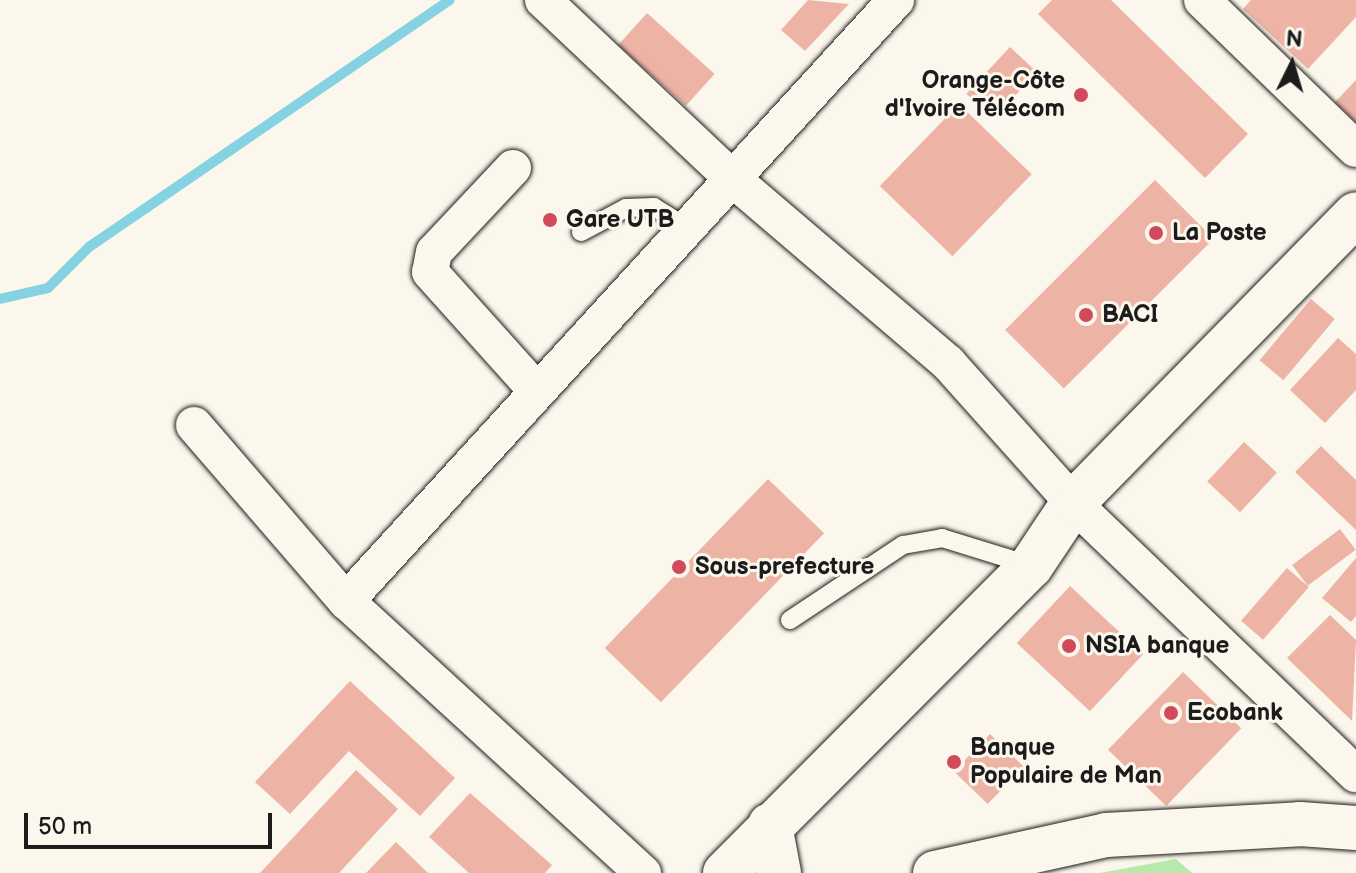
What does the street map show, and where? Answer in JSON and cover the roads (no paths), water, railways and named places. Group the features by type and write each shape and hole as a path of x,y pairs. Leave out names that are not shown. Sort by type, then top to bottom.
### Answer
{"street":[{"path":"543,0 735,181 948,363 1073,503 1356,774"},
{"path":"346,601 536,390 735,181 896,0"},
{"path":"1202,0 1356,149"},
{"path":"513,168 434,252 430,272 536,390"},
{"path":"725,873 1031,566 1073,503 1356,214"},
{"path":"194,425 346,601 643,873"},
{"path":"770,825 779,873"},
{"path":"935,873 1106,835 1206,826 1356,828"}],"lane":[{"path":"581,232 626,208 654,207 689,229"},
{"path":"790,620 903,545 942,538 1031,566"}],"waterway":[{"path":"0,299 48,288 89,247 450,0"}],"place":[{"name":"Orange-Côte d'Ivoire Télécom","path":"1081,95"},
{"name":"Gare UTB","path":"550,220"},
{"name":"La Poste","path":"1156,233"},
{"name":"BACI","path":"1086,315"},
{"name":"Sous-prefecture","path":"679,567"},
{"name":"NSIA banque","path":"1069,646"},
{"name":"Ecobank","path":"1171,713"},
{"name":"Banque Populaire de Man","path":"954,762"}]}
